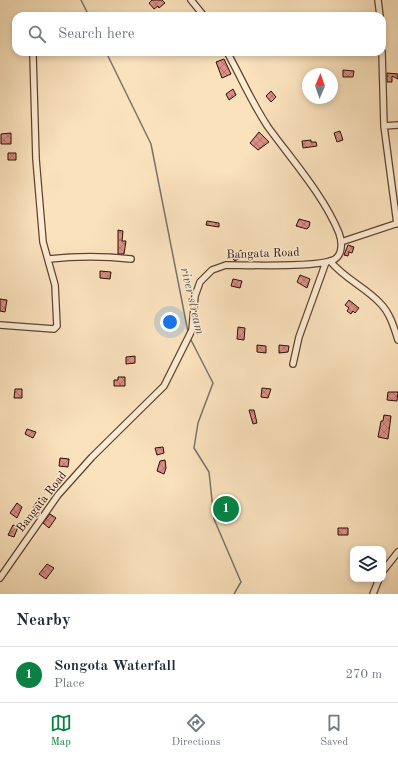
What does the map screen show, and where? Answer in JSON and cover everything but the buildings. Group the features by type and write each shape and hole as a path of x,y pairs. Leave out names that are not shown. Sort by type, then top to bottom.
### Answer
{"street":[{"path":"191,0 201,12"},
{"path":"378,0 380,12"},
{"path":"0,325 56,328 55,285 49,259 43,242 36,159 34,56"},
{"path":"229,56 255,105 318,196 335,224 341,242 339,254 335,259 328,262 299,337 293,364"},
{"path":"341,242 398,224 384,126 382,56"},
{"path":"384,126 398,125"},
{"path":"49,259 102,256 131,259"},
{"path":"328,262 340,273 380,303 390,320 398,340"},
{"name":"Bangata Road","path":"0,578 10,567 31,532 58,495 97,452 164,386 192,330 195,296 205,276 218,267 226,264 328,262"},
{"path":"386,567 398,552"},
{"path":"373,594 378,582"}],"waterway":[{"name":"river stream","path":"81,0 87,12"},
{"name":"river stream","path":"108,56 151,144 188,332"},
{"name":"river stream","path":"190,338 213,383 198,423 194,448 209,472 214,519 241,582 234,594"}],"place":[{"name":"Songota Waterfall","path":"226,509"}]}
